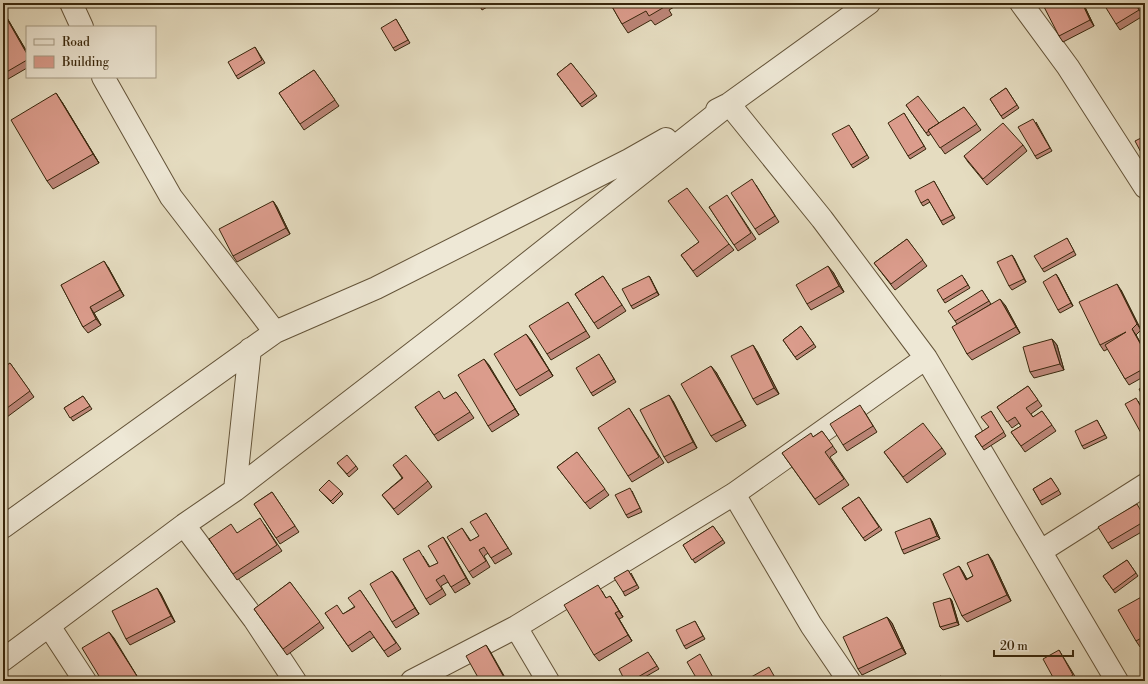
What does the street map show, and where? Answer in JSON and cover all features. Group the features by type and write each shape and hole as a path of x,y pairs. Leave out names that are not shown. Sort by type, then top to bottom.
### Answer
{"street":[{"path":"71,3 82,26"},
{"path":"3,660 184,525 235,490 472,307 729,104 869,3"},
{"path":"1021,3 1068,67 1145,187"},
{"path":"104,78 171,197 275,332"},
{"path":"3,527 275,332 383,284 629,160 729,104"},
{"path":"729,104 822,219 926,358 1117,681"},
{"path":"235,490 250,349"},
{"path":"412,681 516,628 734,494 926,358"},
{"path":"1041,551 1145,485"},
{"path":"734,494 811,626 848,681"},
{"path":"184,525 254,619 295,681"},
{"path":"49,626 85,681"},
{"path":"516,628 548,681"}],"building":[{"path":"478,3 486,3 480,6"},
{"path":"610,3 664,3 666,6 649,16 646,11 622,24"},
{"path":"1042,3 1082,3 1090,20 1059,36"},
{"path":"1103,3 1135,3 1139,10 1116,24"},
{"path":"3,12 26,52 26,61 3,74"},
{"path":"396,19 408,40 393,48 381,28"},
{"path":"255,47 262,60 236,76 228,62"},
{"path":"571,63 595,93 580,104 557,74"},
{"path":"314,70 335,100 300,124 279,93"},
{"path":"1006,88 1017,105 1001,116 990,99"},
{"path":"56,93 93,154 47,181 11,120"},
{"path":"918,96 939,123 926,133 906,105"},
{"path":"964,107 977,124 940,148 928,130"},
{"path":"904,113 924,146 908,156 888,123"},
{"path":"1033,119 1050,148 1035,156 1018,127"},
{"path":"1003,123 1023,145 983,179 964,156"},
{"path":"849,125 867,155 851,165 832,134"},
{"path":"1145,136 1145,160 1135,141"},
{"path":"752,179 775,216 755,229 731,193"},
{"path":"934,181 953,215 941,221 928,199 921,203 915,191"},
{"path":"687,188 729,244 693,271 681,255 699,242 668,201"},
{"path":"727,195 751,233 734,245 709,207"},
{"path":"273,201 286,228 233,256 219,229"},
{"path":"1067,238 1074,251 1042,269 1034,256"},
{"path":"907,239 923,260 891,284 874,263"},
{"path":"1012,255 1024,279 1009,286 997,262"},
{"path":"104,261 120,290 90,307 96,319 83,327 61,285"},
{"path":"828,266 839,286 807,304 796,285"},
{"path":"1056,274 1071,303 1058,310 1043,282"},
{"path":"962,275 968,285 943,300 937,290"},
{"path":"603,276 622,305 594,323 575,294"},
{"path":"649,276 657,292 631,306 622,289"},
{"path":"1117,284 1137,324 1132,329 1145,352 1145,368 1125,379 1105,345 1126,332 1100,345 1079,302"},
{"path":"982,290 989,301 955,321 948,311"},
{"path":"1000,299 1016,327 967,354 952,327"},
{"path":"568,302 586,331 547,354 529,326"},
{"path":"801,326 814,344 795,357 783,340"},
{"path":"526,334 549,370 516,390 494,354"},
{"path":"1052,339 1060,364 1030,372 1023,347"},
{"path":"753,345 774,388 753,399 731,356"},
{"path":"599,354 614,379 591,393 576,368"},
{"path":"484,359 515,409 488,426 458,375"},
{"path":"10,363 30,391 3,411 3,368"},
{"path":"711,366 742,420 711,436 681,384"},
{"path":"1028,386 1038,400 1026,408 1033,417 1042,411 1052,425 1021,446 1011,432 1021,426 1015,417 1007,422 997,407"},
{"path":"1145,386 1145,401 1139,389"},
{"path":"439,391 444,399 456,392 470,412 434,435 415,407"},
{"path":"669,395 693,442 664,457 640,410"},
{"path":"83,396 90,406 70,418 64,408"},
{"path":"1136,398 1145,414 1145,431 1141,433 1125,404"},
{"path":"860,405 873,426 843,445 830,424"},
{"path":"629,408 659,457 628,476 598,428"},
{"path":"991,411 1004,432 982,447 975,436 989,427 981,417"},
{"path":"1097,420 1105,435 1082,446 1075,431"},
{"path":"923,423 942,448 903,477 884,452"},
{"path":"822,431 833,446 825,452 844,479 815,499 782,453 811,433 813,437"},
{"path":"577,452 605,489 585,503 557,467"},
{"path":"347,455 356,466 347,474 337,463"},
{"path":"406,455 428,481 394,509 382,495 403,478 393,465"},
{"path":"1051,478 1059,490 1040,501 1033,489"},
{"path":"329,480 341,491 331,501 319,490"},
{"path":"630,488 640,508 626,515 615,495"},
{"path":"272,492 295,526 276,538 254,504"},
{"path":"859,497 879,527 863,538 842,508"},
{"path":"1137,504 1145,518 1145,521 1108,543 1098,527"},
{"path":"486,513 508,548 491,558 484,547 479,550 486,561 469,572 447,537 462,528 470,541 479,536 470,522"},
{"path":"260,518 277,545 233,574 209,539 231,524 237,533"},
{"path":"930,518 937,536 902,550 895,532"},
{"path":"713,526 723,540 692,560 683,545"},
{"path":"443,537 466,578 451,587 444,575 436,580 442,589 426,599 403,559 419,550 429,567 438,563 428,546"},
{"path":"988,554 1007,595 962,616 943,574 959,566 966,580 973,576 967,563"},
{"path":"1127,560 1136,573 1113,590 1103,576"},
{"path":"628,570 637,585 623,592 614,578"},
{"path":"392,571 415,608 392,622 370,584"},
{"path":"290,582 320,622 283,649 254,609"},
{"path":"598,585 606,598 610,596 619,611 615,613 628,635 594,655 564,605"},
{"path":"157,588 171,616 126,639 112,611"},
{"path":"360,590 396,643 384,651 370,631 348,646 325,613 337,605 343,614 355,607 348,598"},
{"path":"1145,595 1145,636 1136,641 1118,610"},
{"path":"950,598 957,622 940,627 933,603"},
{"path":"887,617 902,648 858,669 843,637"},
{"path":"695,621 703,636 684,646 676,630"},
{"path":"109,632 140,681 102,681 82,648"},
{"path":"486,645 506,681 480,681 466,656"},
{"path":"1059,650 1073,675 1064,681 1055,681 1043,659"},
{"path":"648,652 657,666 631,681 625,681 619,669"},
{"path":"700,654 715,681 698,681 687,662"},
{"path":"769,667 777,681 744,681"},
{"path":"941,676 943,681 929,681"},
{"path":"658,677 661,681 652,681"}]}
